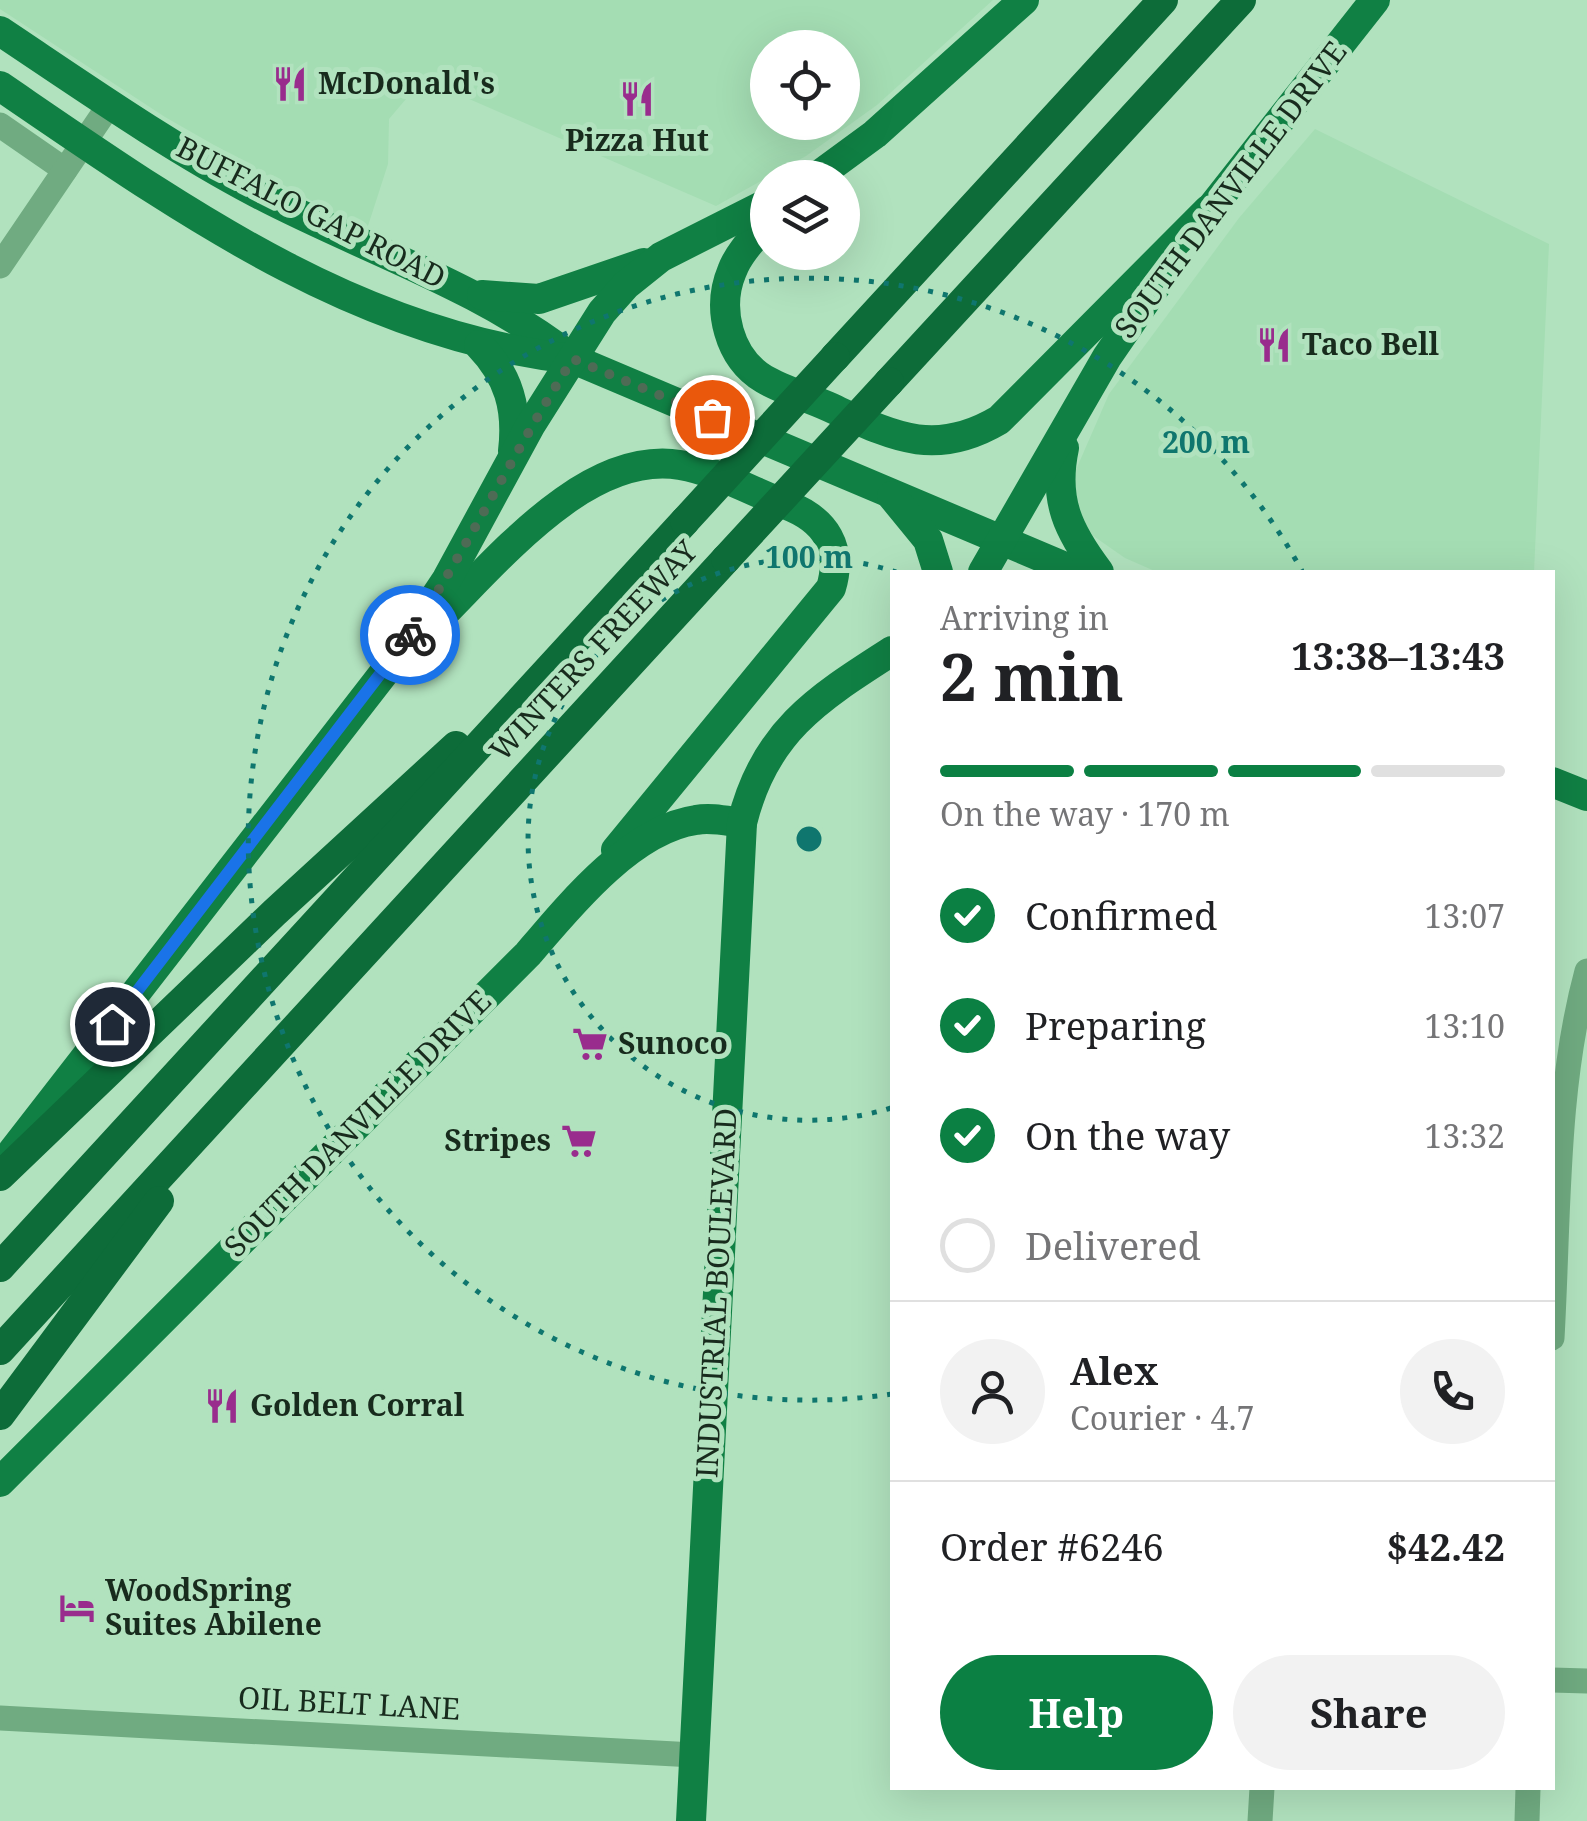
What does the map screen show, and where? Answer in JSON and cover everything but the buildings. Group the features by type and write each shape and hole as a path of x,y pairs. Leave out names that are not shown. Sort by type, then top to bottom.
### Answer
{"highway":[{"name":"WINTERS FREEWAY","path":"0,1267 1163,0"},
{"name":"WINTERS FREEWAY","path":"0,1350 1241,0"},
{"path":"1111,140 1260,0"},
{"path":"0,1176 274,912 606,609"},
{"path":"0,1415 248,1080"}],"main road":[{"path":"840,160 875,134 1024,0"},
{"name":"SOUTH DANVILLE DRIVE","path":"1005,540 1107,357 1208,210 1375,0"},
{"name":"BUFFALO GAP ROAD","path":"0,30 110,104 253,191 469,294 540,332 573,359"},
{"name":"BUFFALO GAP ROAD","path":"0,86 262,255 363,304 480,345 573,359 1072,570"},
{"path":"750,243 726,288 727,324 736,355 762,378 916,442 957,439 999,420 1208,210"},
{"path":"469,294 539,300 661,257 750,213"},
{"path":"0,1168 387,669 447,578 602,312 626,285 661,257"},
{"path":"480,345 500,367 512,400 516,424 512,461"},
{"path":"1068,427 1058,494 1068,530 1098,570"},
{"path":"387,669 545,518 576,492 615,470 657,464 693,468 798,510 824,530 836,556 836,572 821,604 582,891"},
{"path":"886,490 928,540 937,570"},
{"path":"984,570 1005,540"},
{"name":"INDUSTRIAL BOULEVARD","path":"691,1821 742,824 759,770 792,724 818,699 890,652"},
{"path":"1555,783 1587,796"},
{"name":"SOUTH DANVILLE DRIVE","path":"0,1482 528,954 582,891 672,826 708,819 742,824"}],"street":[{"path":"0,266 110,104"},
{"path":"0,125 65,170"},
{"path":"1555,1286 1566,1093 1575,1015 1587,971"},
{"path":"1555,1680 1587,1681"},
{"name":"OIL BELT LANE","path":"0,1718 694,1755"},
{"path":"1260,1821 1262,1790"},
{"path":"1527,1821 1528,1790"}],"shaded area":[{"path":"0,0 993,0 860,117 860,30 750,30 750,140 828,140 799,160 750,160 750,187 716,206 423,79 389,119 388,164 366,232 165,117 0,9"},
{"path":"1315,129 1549,244 1534,570 1152,570 1125,558 1092,535 1077,507 1075,472 1109,394 1239,218"}],"way so far":[{"path":"410,635 573,359 712,417"}],"place":[{"name":"McDonald's","path":"290,84"},
{"name":"Pizza Hut","path":"637,99"},
{"name":"Taco Bell","path":"1274,345"},
{"name":"Sunoco","path":"590,1044"},
{"name":"Stripes","path":"579,1141"},
{"name":"Golden Corral","path":"222,1406"},
{"name":"WoodSpring Suites Abilene","path":"77,1608"}],"route":[{"path":"112,1024 410,635"}]}
